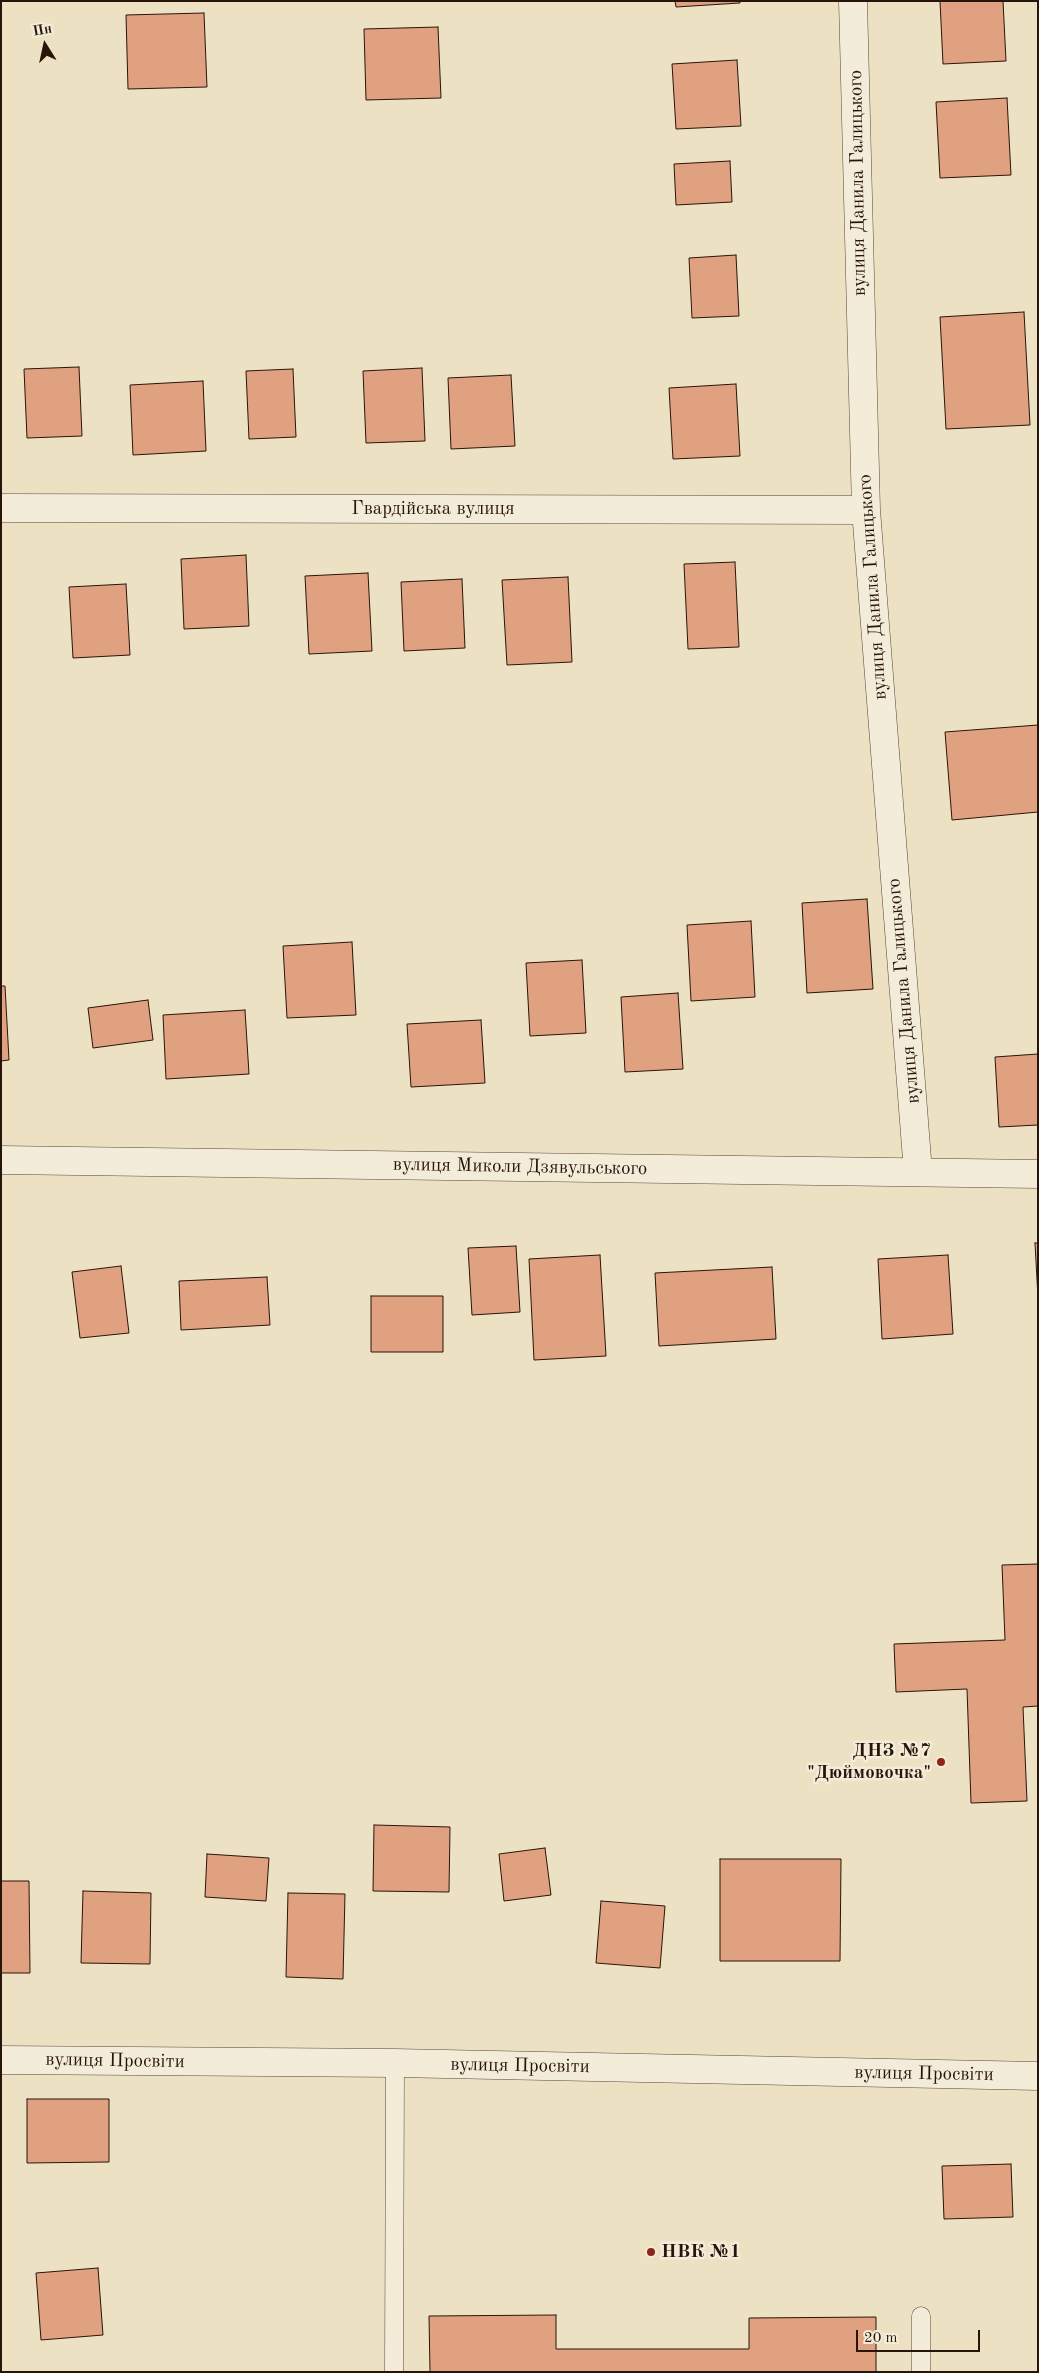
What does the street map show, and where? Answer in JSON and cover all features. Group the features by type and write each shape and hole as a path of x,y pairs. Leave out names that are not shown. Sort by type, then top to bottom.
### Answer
{"street":[{"name":"вулиця Данила Галицького","path":"853,1 866,510 918,1172"},
{"name":"Гвардійська вулиця","path":"1,508 866,510"},
{"name":"вулиця Миколи Дзявульського","path":"1,1160 1038,1174"},
{"name":"вулиця Просвіти","path":"1,2060 395,2064 1038,2076"}],"lane":[{"path":"394,2372 395,2064"},
{"path":"921,2316 921,2372"}],"building":[{"path":"675,1 740,1 740,3 676,7"},
{"path":"940,1 1003,1 1006,61 943,64"},
{"path":"204,13 207,87 128,89 126,15"},
{"path":"438,27 441,98 366,100 364,29"},
{"path":"737,60 741,126 676,129 672,64"},
{"path":"1007,98 1011,175 940,178 936,102"},
{"path":"730,161 732,202 676,205 674,164"},
{"path":"736,255 739,316 692,318 689,258"},
{"path":"1024,312 1030,425 946,429 940,317"},
{"path":"79,367 82,436 27,438 24,369"},
{"path":"422,368 425,441 366,443 363,371"},
{"path":"293,369 296,437 249,439 246,371"},
{"path":"511,375 515,446 451,449 448,378"},
{"path":"203,381 206,451 133,455 130,385"},
{"path":"736,384 740,456 673,459 669,388"},
{"path":"246,555 249,626 184,629 181,559"},
{"path":"735,562 739,647 688,649 684,564"},
{"path":"368,573 372,651 309,654 305,576"},
{"path":"568,577 572,662 507,665 502,580"},
{"path":"462,579 465,648 404,651 401,582"},
{"path":"126,584 130,655 73,658 69,587"},
{"path":"1038,725 1038,812 952,820 945,732"},
{"path":"867,899 873,989 807,993 802,903"},
{"path":"751,921 755,997 691,1001 687,925"},
{"path":"352,942 356,1015 287,1018 283,946"},
{"path":"582,960 586,1033 530,1036 526,963"},
{"path":"1,986 5,986 9,1060 1,1061"},
{"path":"678,993 683,1069 625,1072 621,997"},
{"path":"148,1000 153,1040 93,1048 88,1008"},
{"path":"245,1010 249,1074 166,1079 163,1015"},
{"path":"481,1020 485,1083 411,1087 407,1024"},
{"path":"1038,1054 1038,1125 999,1127 995,1057"},
{"path":"1035,1243 1038,1243 1038,1298"},
{"path":"516,1246 520,1312 472,1315 468,1248"},
{"path":"600,1255 606,1356 534,1360 529,1259"},
{"path":"948,1255 953,1334 882,1339 878,1259"},
{"path":"121,1266 129,1333 80,1338 72,1272"},
{"path":"772,1267 776,1339 659,1346 655,1273"},
{"path":"267,1277 270,1325 181,1330 179,1281"},
{"path":"371,1296 443,1296 443,1352 371,1352"},
{"path":"1038,1564 1038,1706 1023,1707 1027,1801 971,1803 967,1689 896,1692 894,1644 1005,1640 1002,1565"},
{"path":"374,1825 450,1827 449,1892 373,1891"},
{"path":"545,1848 551,1895 504,1901 499,1854"},
{"path":"207,1854 269,1858 266,1901 205,1897"},
{"path":"720,1859 841,1859 840,1961 720,1961"},
{"path":"1,1881 29,1881 30,1973 1,1973"},
{"path":"83,1891 151,1893 150,1964 81,1963"},
{"path":"288,1893 345,1894 343,1979 286,1977"},
{"path":"601,1901 665,1906 660,1968 596,1963"},
{"path":"27,2099 109,2099 109,2162 27,2163"},
{"path":"1011,2164 1013,2217 944,2219 942,2166"},
{"path":"98,2268 103,2335 41,2340 36,2273"},
{"path":"556,2315 556,2349 749,2349 749,2318 876,2317 876,2372 430,2372 429,2316"}],"place":[{"name":"ДНЗ №7 \"Дюймовочка\"","path":"941,1762"},
{"name":"НВК №1","path":"651,2252"}]}
